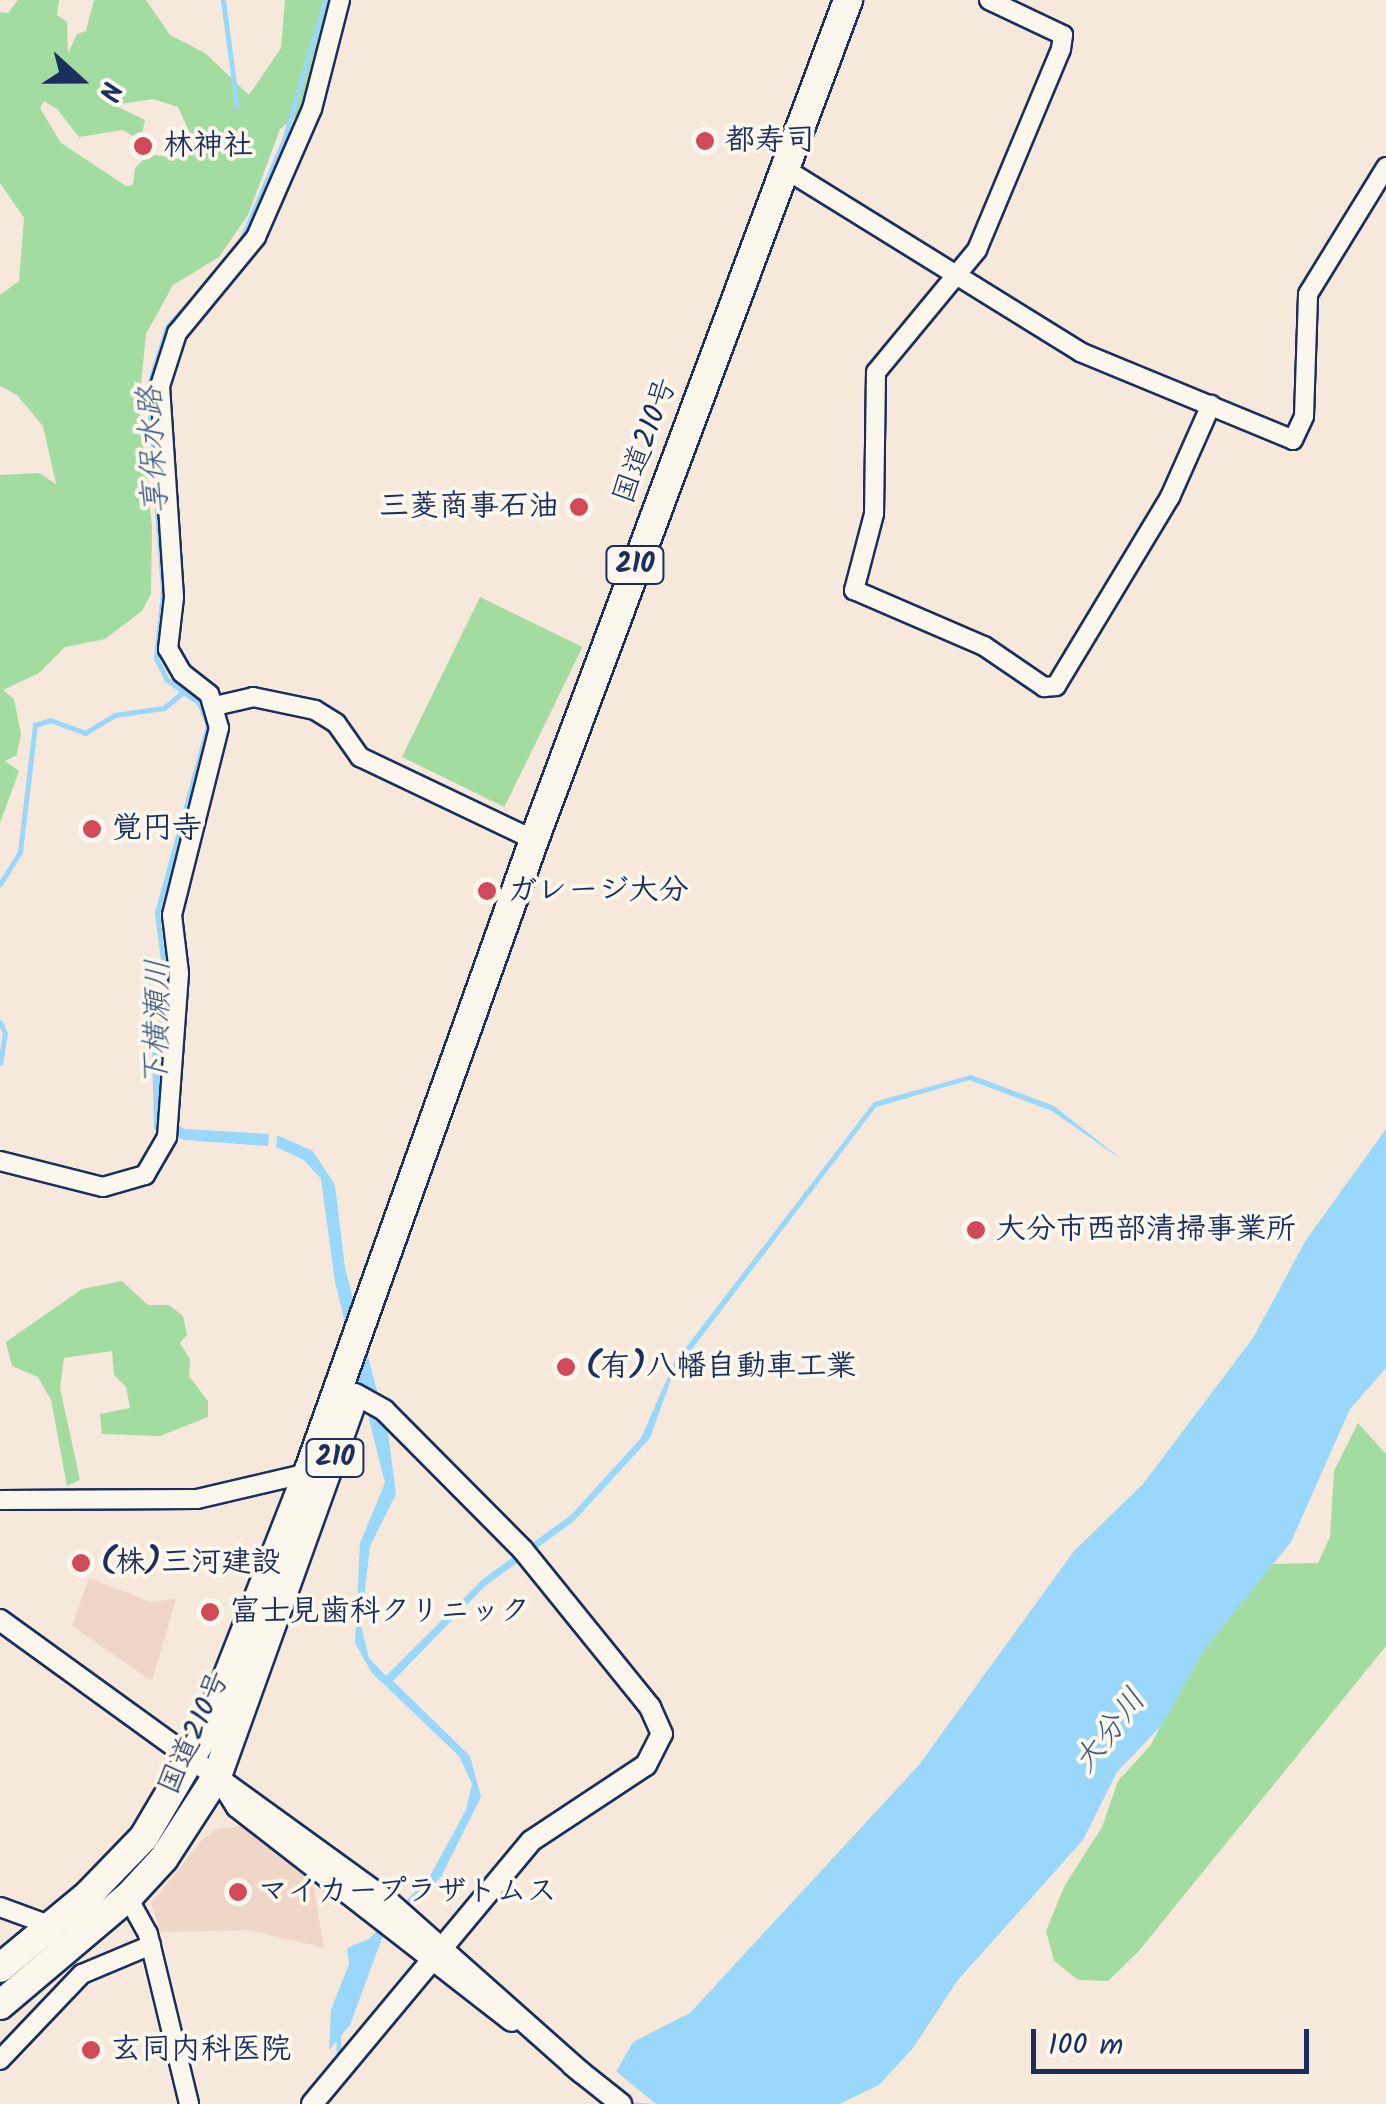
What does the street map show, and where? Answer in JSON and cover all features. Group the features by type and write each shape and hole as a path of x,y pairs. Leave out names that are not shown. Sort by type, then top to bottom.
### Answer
{"highway":[{"name":"国道210号","path":"0,1968 52,1926 144,1837 194,1756 308,1473 534,840 782,166 848,0"},
{"name":"国道210号","path":"0,2004 128,1898 164,1858 218,1776 355,1394 428,1131"}],"street":[{"path":"0,1161 103,1187 146,1175 168,1128 179,974 170,924 218,742 215,706 175,666 168,649 174,597 158,406 161,378 176,333 256,238 312,109 340,0"},
{"path":"989,0 1063,35 1057,65 1001,202 958,272 876,372 874,514 853,587 857,593 984,646 1044,686 1056,686 1170,497 1211,405"},
{"path":"782,166 958,272 1080,352 1298,438 1305,407 1307,299 1324,259 1386,167"},
{"path":"215,706 252,697 315,710 336,723 360,757 534,840"},
{"path":"315,2100 435,1952 540,1832 646,1764 661,1728 523,1550 384,1410 355,1394"},
{"path":"0,1500 198,1500 308,1473"},
{"path":"0,1620 194,1756 621,2104"},
{"path":"128,1898 151,1946 190,2104"},
{"path":"0,1907 52,1926"},
{"path":"0,2060 82,1974 151,1946"}],"shaded area":[{"path":"89,1578 150,1602 176,1599 152,1681 72,1626"},
{"name":"マイカープラザトムス","path":"242,1826 312,1878 324,1948 249,1930 160,1932 151,1903 203,1839 216,1829"}],"green space":[{"path":"18,0 59,0 57,15 67,22 68,53 77,34 86,31 94,0 146,0 170,35 205,53 249,95 281,48 285,0 333,0 306,109 280,129 248,215 219,257 173,285 146,334 139,405 152,527 151,594 142,611 105,639 65,647 39,673 3,690 14,699 21,733 17,755 5,761 19,771 0,823 0,475 39,473 56,484 43,426 17,395 0,386 0,295 19,281 24,218 0,183 0,12 8,13","holes":["153,99 178,107 198,151 180,159 149,154 135,168 133,185 126,186 61,143 40,108 44,101 57,109 79,137 123,130 134,137 142,134 145,120 114,105"]},
{"path":"480,597 582,647 504,807 402,757"},
{"path":"122,1281 148,1305 169,1305 183,1316 187,1335 180,1343 190,1359 189,1376 208,1401 208,1417 160,1436 102,1434 100,1414 130,1408 126,1387 114,1375 112,1351 64,1358 60,1388 80,1480 67,1486 51,1400 38,1377 12,1366 6,1342 82,1289"},
{"path":"1358,1423 1386,1454 1386,1646 1138,1952 1108,1981 1078,1980 1054,1961 1046,1931 1065,1885 1102,1827 1118,1781 1150,1746 1202,1647 1264,1564 1318,1563 1330,1537 1334,1471"}],"water":[{"path":"152,1052 164,1054 161,1115 185,1129 269,1134 268,1146 185,1140 154,1129"},
{"path":"971,1075 1054,1106 1125,1162 1052,1111 969,1080 876,1107 673,1374 650,1438 574,1521 484,1587 393,1681 470,1756 481,1797 441,1877 382,1938 350,2025 329,2050 331,2010 349,1964 347,1948 369,1939 430,1876 466,1810 472,1784 459,1756 372,1673 355,1643 360,1543 385,1483 335,1282 321,1179 304,1160 276,1147 277,1135 313,1151 335,1185 345,1268 388,1433 396,1494 370,1546 361,1626 369,1658 386,1676 483,1579 571,1515 641,1438 674,1363 874,1102"},
{"name":"大分川","path":"1386,1129 1386,1368 1350,1409 1291,1542 1204,1650 1161,1726 1117,1772 1083,1840 957,1981 913,2048 879,2085 839,2104 598,2104 633,2042 690,2013 919,1765 1074,1551 1143,1484 1253,1338 1306,1240"}],"pier":[{"path":"612,2068 656,2104 594,2100"}],"waterway":[{"name":"享保水路","path":"223,0 237,106"},
{"name":"享保水路","path":"239,245 284,140 325,0"},
{"name":"下横瀬川","path":"158,1057 165,975 157,913 208,725 199,703 167,680 156,658 163,591 148,387 167,327 219,269"},
{"name":"享保水路","path":"0,884 20,852 35,725 50,720 85,733 115,715 164,708 184,691"},
{"name":"享保水路","path":"0,1022 5,1033 0,1063"},
{"path":"338,2033 339,2061"}],"place":[{"name":"都寿司","path":"705,141"},
{"name":"林神社","path":"143,146"},
{"name":"三菱商事石油","path":"579,507"},
{"name":"覚円寺","path":"92,829"},
{"name":"ガレージ大分","path":"487,891"},
{"name":"大分市西部清掃事業所","path":"976,1230"},
{"name":"(有)八幡自動車工業","path":"566,1367"},
{"name":"(株)三河建設","path":"81,1563"},
{"name":"富士見歯科クリニック","path":"210,1612"},
{"name":"マイカープラザトムス","path":"238,1892"},
{"name":"玄同内科医院","path":"91,2050"}]}
